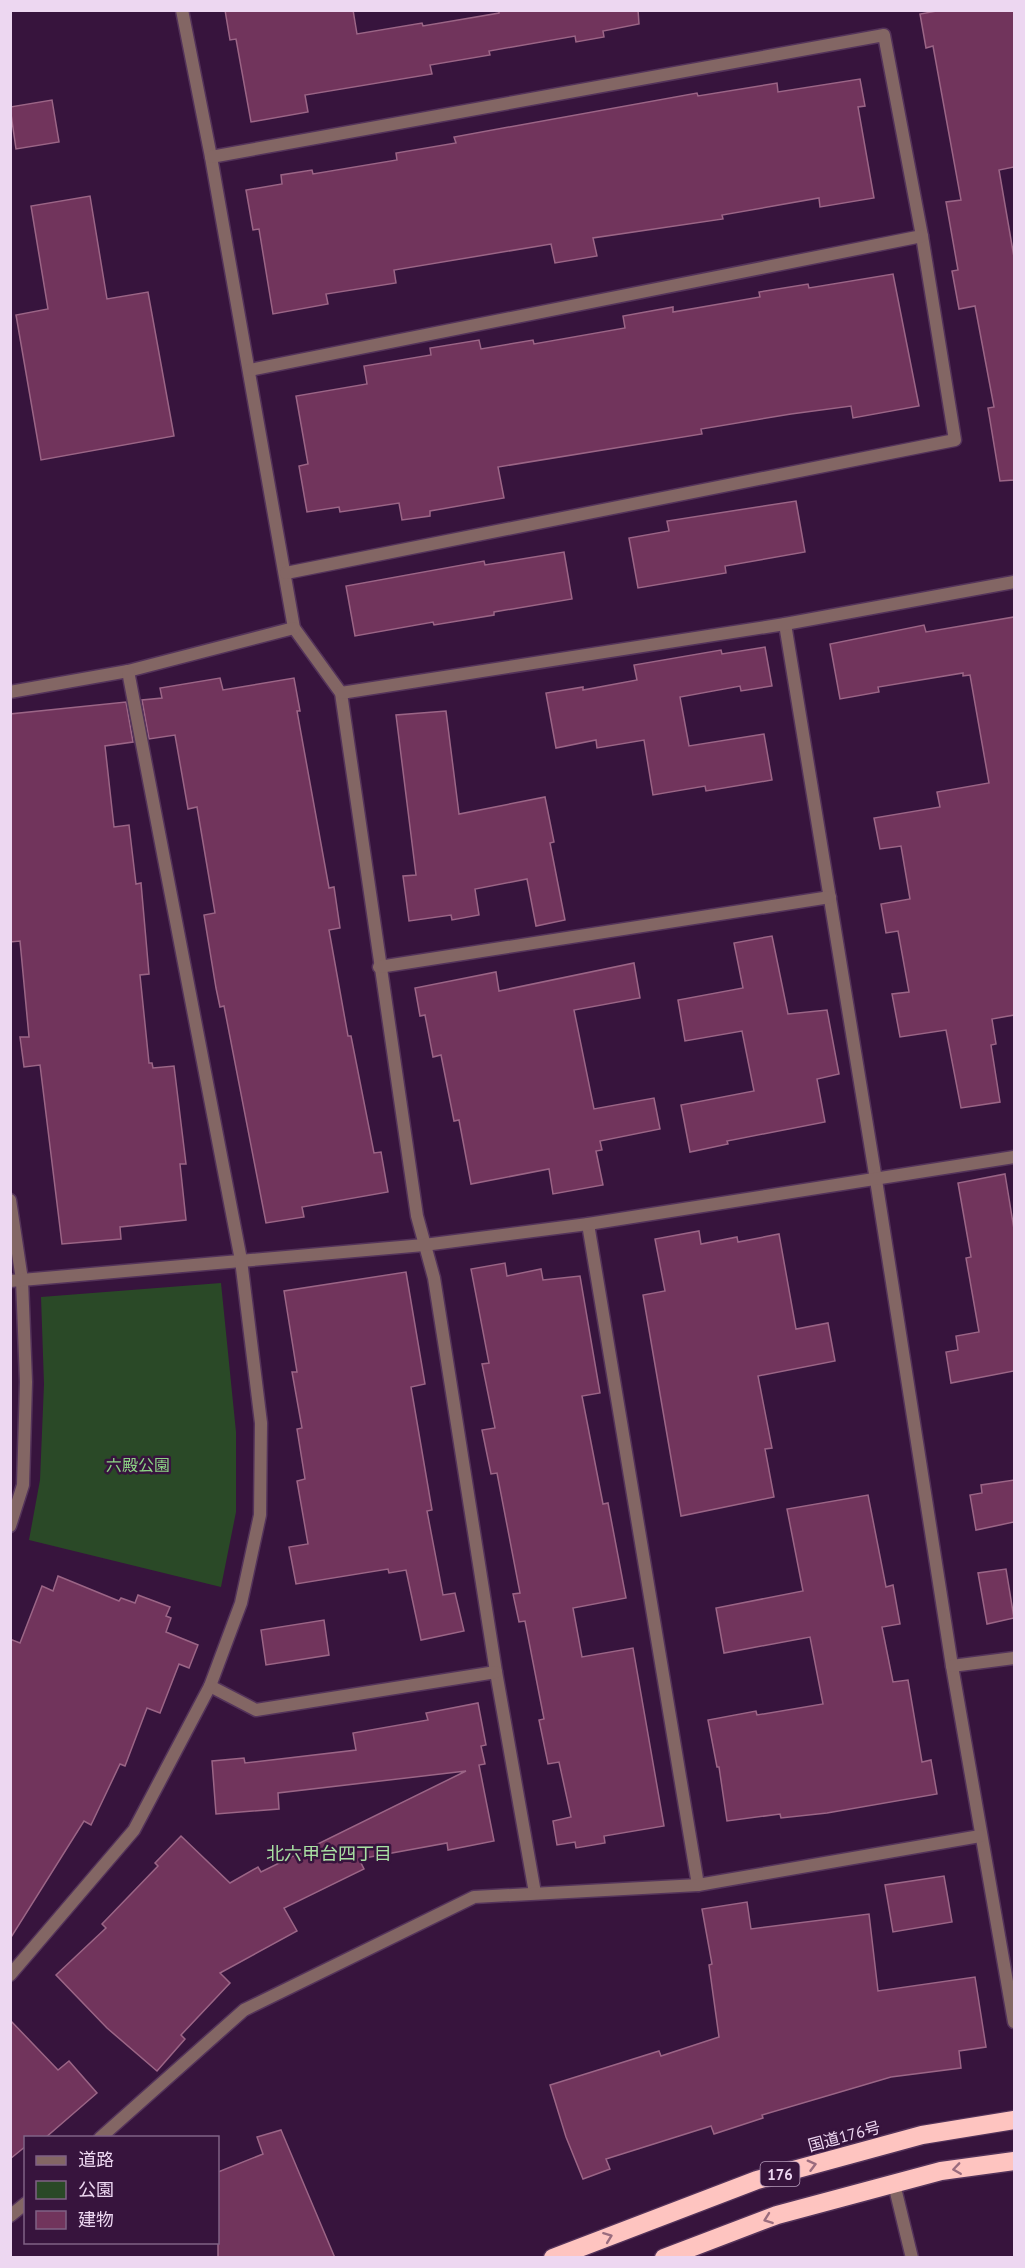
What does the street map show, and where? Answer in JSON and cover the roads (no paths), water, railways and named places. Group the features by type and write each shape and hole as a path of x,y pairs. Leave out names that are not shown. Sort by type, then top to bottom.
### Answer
{"highway":[{"name":"国道176号","path":"553,2258 757,2180 922,2135 1014,2120"},
{"name":"176","path":"664,2258 777,2215 941,2172 1014,2161"}],"street":[{"path":"182,10 250,370 294,628 341,693 417,1216 434,1278 496,1672 535,1893"},
{"path":"211,157 884,35 922,236 956,440 286,573"},
{"path":"250,370 922,236"},
{"path":"341,693 785,624 1014,582"},
{"path":"785,624 980,1836 1014,2022"},
{"path":"10,692 128,671 294,628"},
{"path":"12,1970 135,1830 210,1686 241,1603 260,1515 261,1423 241,1260 128,671"},
{"path":"380,967 830,897"},
{"path":"16,1280 424,1245 588,1224 1014,1157"},
{"path":"10,1200 26,1382 23,1485 10,1526"},
{"path":"588,1224 698,1885"},
{"path":"952,1665 1014,1658"},
{"path":"210,1686 256,1710 496,1672"},
{"path":"102,2136 244,2010 474,1897 698,1885 980,1836"},
{"path":"894,2184 912,2258"},
{"path":"10,2216 24,2205"}],"district":[{"name":"北六甲台四丁目","path":"329,1853"}],"park label":[{"name":"六殿公園","path":"138,1465"}]}
